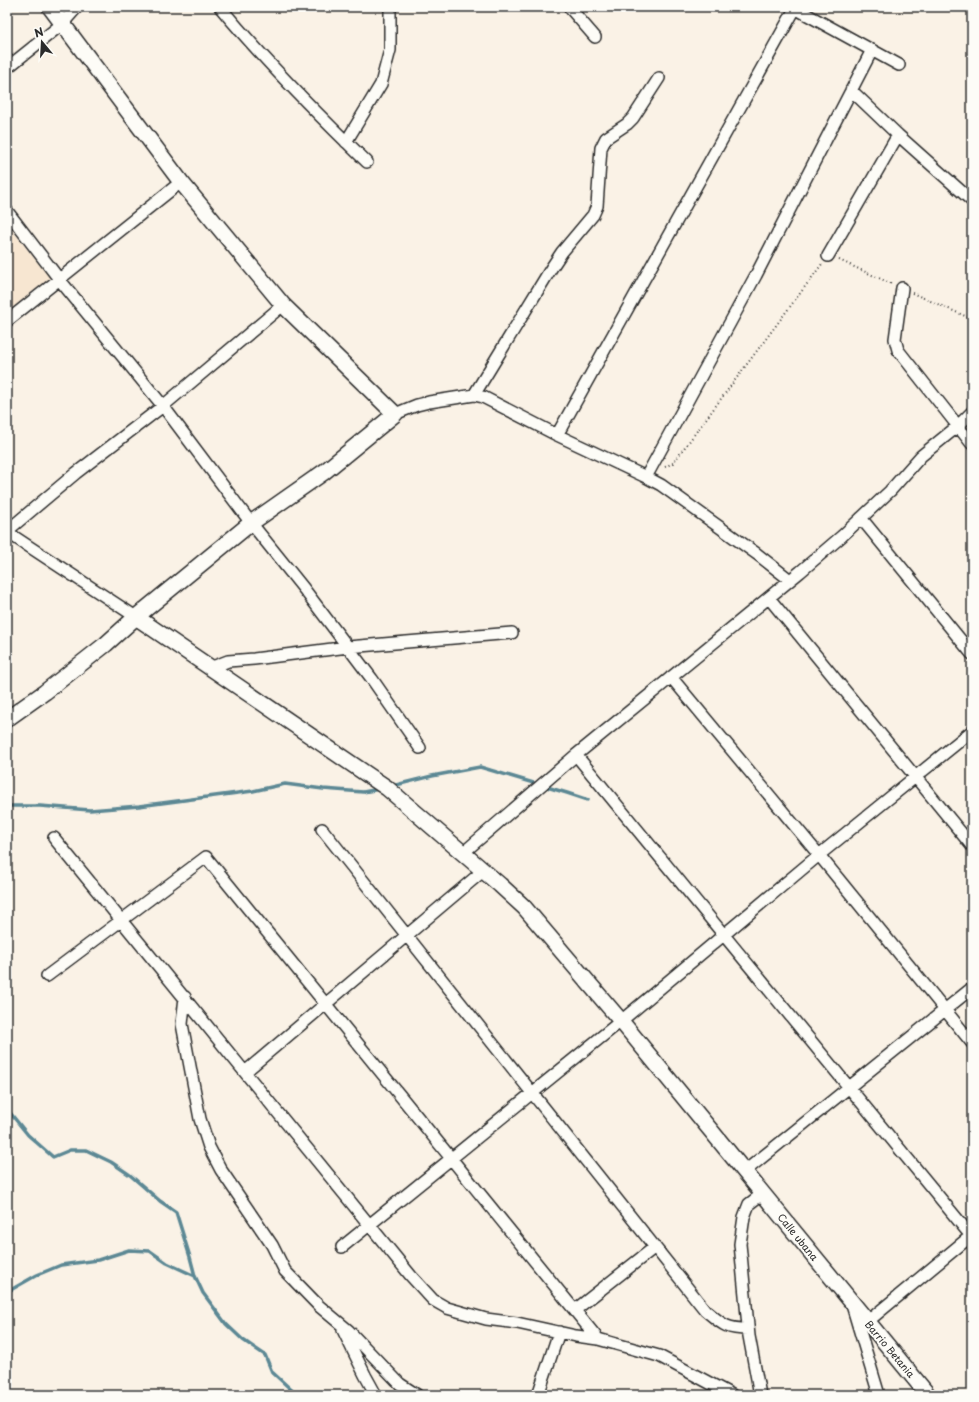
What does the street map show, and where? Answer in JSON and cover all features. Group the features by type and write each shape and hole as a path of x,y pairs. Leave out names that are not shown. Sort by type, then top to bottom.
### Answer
{"street":[{"path":"50,7 181,182 283,305 395,414"},
{"path":"7,68 62,24 77,7"},
{"path":"220,7 254,48 367,162"},
{"path":"346,142 381,84 390,50 390,7"},
{"path":"569,7 595,37"},
{"path":"557,435 795,7 899,65"},
{"path":"646,477 756,275 872,50"},
{"path":"474,395 552,267 562,252 593,215 597,206 601,148 606,138 627,124 633,118 659,78"},
{"path":"851,90 898,135 972,201"},
{"path":"828,256 898,135"},
{"path":"7,321 181,182"},
{"path":"7,211 59,279 163,406 251,523 304,589 372,679 420,748"},
{"path":"902,288 895,339 898,350 971,442"},
{"path":"136,617 7,531 76,473 163,406 283,305"},
{"path":"7,719 45,692 106,644 136,617 251,523 324,472 395,414 417,405 474,395 483,397 557,435 662,484 790,580"},
{"path":"463,853 576,755 790,580 861,518 890,491 921,456 958,426 972,412"},
{"path":"861,518 972,654"},
{"path":"769,598 972,846"},
{"name":"Calle ubana","path":"136,617 387,788 524,907 621,1021 851,1303"},
{"path":"210,668 228,661 348,647 512,634"},
{"path":"671,677 819,855 972,1043"},
{"path":"342,1247 621,1021 819,855 972,731"},
{"path":"576,755 972,1236 867,1322"},
{"path":"322,829 705,1310 724,1326 733,1329 748,1329"},
{"path":"54,838 185,997 369,1225 433,1300 447,1308 486,1319 517,1323 598,1339 659,1356 732,1395"},
{"path":"47,976 206,857 598,1339"},
{"path":"245,1072 483,871"},
{"path":"744,1172 848,1086 972,988"},
{"path":"185,997 182,1024 200,1119 209,1147 221,1170 272,1245 285,1271 320,1306 349,1331 400,1384 417,1395"},
{"path":"760,1395 748,1329 740,1244 744,1217 749,1204 762,1194"},
{"path":"575,1310 655,1248"},
{"path":"851,1303 879,1395"},
{"name":"Barrio Betania","path":"851,1303 928,1395"},
{"path":"341,1324 376,1395"},
{"path":"538,1395 559,1332"}],"path":[{"path":"646,477 673,463 828,256 972,319"}],"shaded area":[{"path":"7,224 50,278 7,312"}],"waterway":[{"path":"392,786 432,776 480,767 588,800"},
{"path":"7,806 40,806 90,810 139,806 253,791 285,784 363,792 380,789"},
{"path":"7,1109 28,1135 53,1157 70,1150 86,1150 111,1162 130,1175 160,1201 176,1212 195,1276 203,1293 226,1324 243,1340 265,1355 272,1372 297,1395"},
{"path":"7,1292 37,1275 61,1265 98,1260 129,1250 150,1251 167,1263 195,1276"}]}
